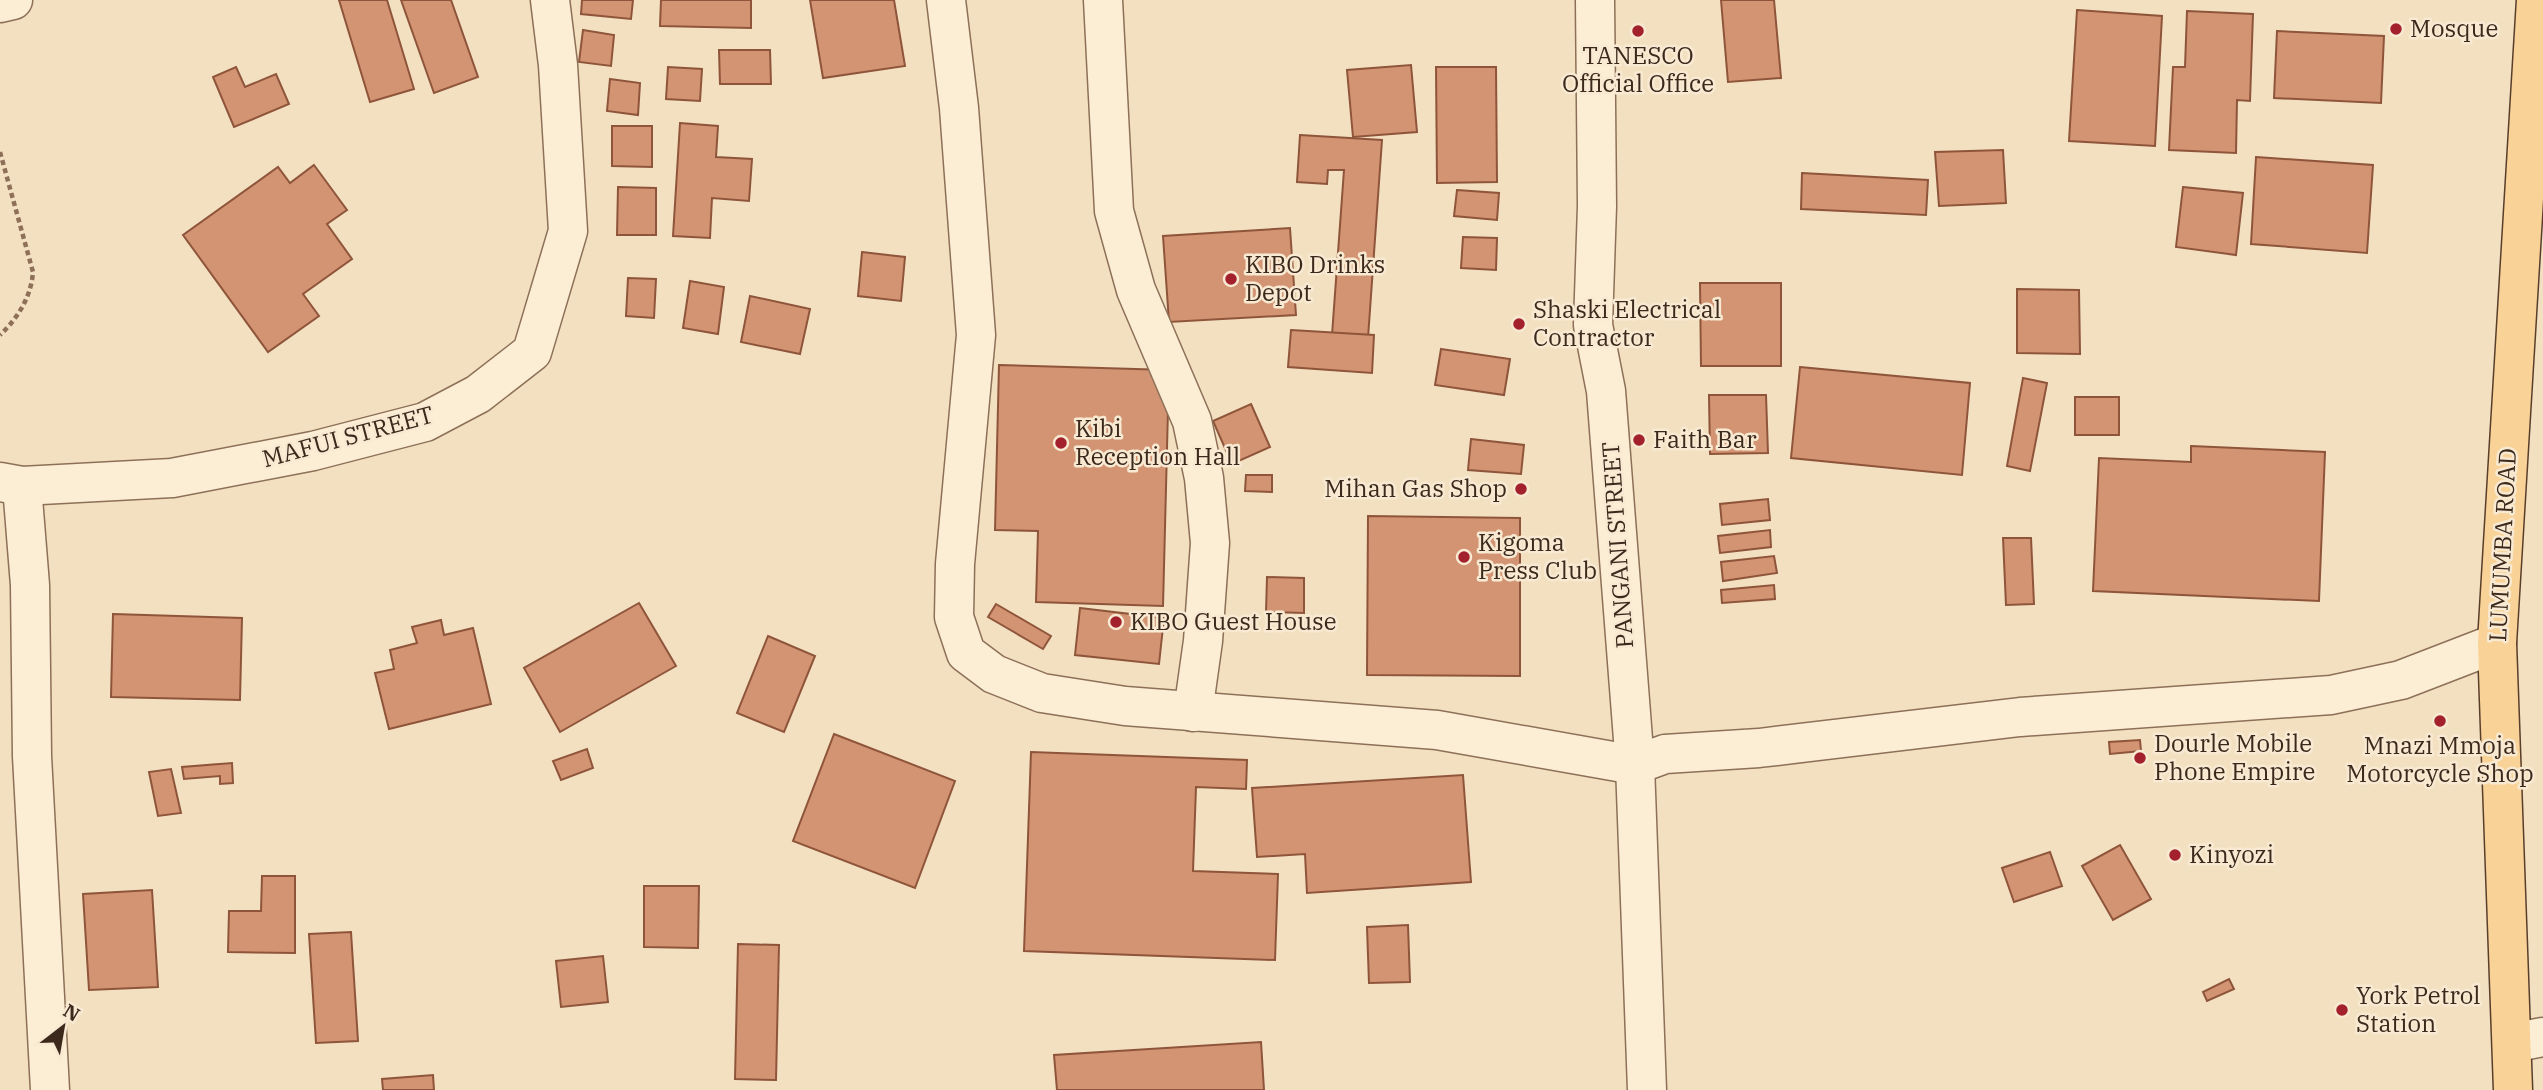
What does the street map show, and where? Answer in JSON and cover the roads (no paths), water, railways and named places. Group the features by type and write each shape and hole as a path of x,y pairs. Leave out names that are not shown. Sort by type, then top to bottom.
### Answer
{"main road":[{"name":"LUMUMBA ROAD","path":"2513,1090 2527,1040 2497,643 2536,0"}],"street":[{"path":"0,3 13,0"},
{"name":"MAFUI STREET","path":"11,484 172,478 313,451 425,422 478,394 532,352 568,231 558,65 550,0"},
{"path":"946,0 959,108 976,335 955,564 954,617 966,653 994,674 1042,693 1193,712 1437,730 1635,765 1665,754 1759,748 2020,717 2331,695 2401,680 2497,643"},
{"path":"1104,0 1114,211 1136,290 1192,421 1204,478 1210,543 1203,640 1193,712"},
{"name":"PANGANI STREET","path":"1595,0 1597,206 1593,325 1606,391 1635,765 1647,1090"},
{"path":"11,484 30,585 32,756 50,1090"}],"place":[{"name":"Mosque","path":"2396,29"},
{"name":"TANESCO Official Office","path":"1638,31"},
{"name":"KIBO Drinks Depot","path":"1231,279"},
{"name":"Shaski Electrical Contractor","path":"1519,324"},
{"name":"Faith Bar","path":"1639,440"},
{"name":"Kibi Reception Hall","path":"1061,443"},
{"name":"Mihan Gas Shop","path":"1521,489"},
{"name":"Kigoma Press Club","path":"1464,557"},
{"name":"KIBO Guest House","path":"1116,622"},
{"name":"Mnazi Mmoja Motorcycle Shop","path":"2440,721"},
{"name":"Dourle Mobile Phone Empire","path":"2140,758"},
{"name":"Kinyozi","path":"2175,855"},
{"name":"York Petrol Station","path":"2342,1010"}]}
